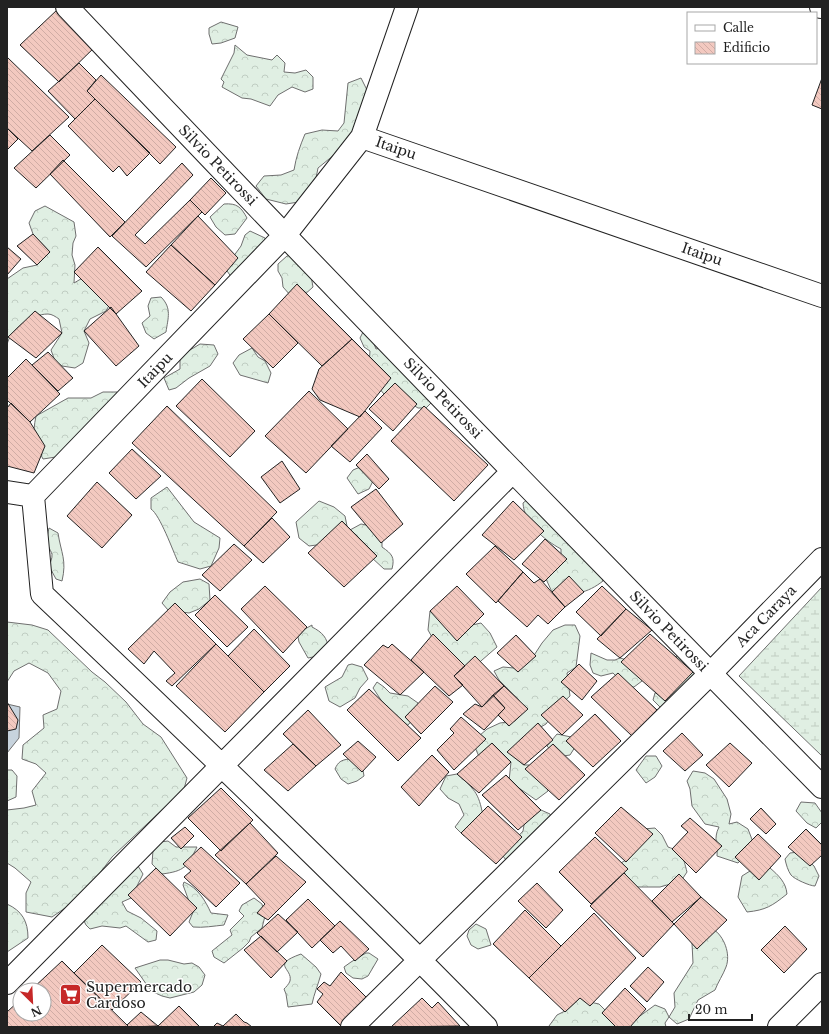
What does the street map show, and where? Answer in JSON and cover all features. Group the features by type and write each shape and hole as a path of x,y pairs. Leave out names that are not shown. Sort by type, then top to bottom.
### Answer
{"street":[{"name":"Silvio Petirossi","path":"67,7 513,471 822,787"},
{"path":"362,137 407,7"},
{"name":"Itaipu","path":"33,496 285,235 362,137 822,296"},
{"path":"7,983 513,471"},
{"path":"7,492 33,496 42,594 222,766 420,960 486,1027"},
{"name":"Aca Caraya","path":"352,1027 710,674 822,559"},
{"path":"779,1027 822,984"}],"green space":[{"path":"221,22 238,27 235,38 221,43 212,44 209,28"},
{"path":"235,45 247,55 272,60 277,55 285,63 284,72 295,73 306,70 313,77 313,89 305,92 292,87 278,95 270,106 251,99 242,98 222,87 224,82 221,79 234,53"},
{"path":"361,78 368,92 368,120 340,150 318,168 315,183 305,201 286,204 266,199 256,186 264,176 281,175 294,170 298,152 305,134 322,130 338,131 344,123 348,83"},
{"path":"224,204 238,206 247,218 235,234 225,235 216,227 210,217"},
{"path":"45,206 74,222 76,236 73,243 72,255 75,265 74,283 91,273 112,300 106,311 90,319 84,331 89,343 83,363 75,368 62,366 55,361 51,350 62,333 59,319 51,314 35,317 22,324 12,333 7,345 7,279 23,268 37,265 50,252 33,234 29,223 35,211"},
{"path":"250,231 265,238 269,251 234,281 225,268 241,246 245,235"},
{"path":"292,255 311,276 313,287 303,296 291,296 283,287 282,278 278,271 278,264 287,256"},
{"path":"161,297 168,309 166,332 154,339 146,333 142,323 150,316 148,306 151,298"},
{"path":"363,332 372,339 376,349 389,346 433,401 426,408 418,408 405,400 384,394 378,387 369,365 370,351 364,347 360,338"},
{"path":"200,344 214,345 218,354 210,366 189,378 176,388 169,390 164,378 180,369 180,356"},
{"path":"252,348 258,357 265,361 271,373 268,383 240,375 233,363 239,355"},
{"path":"103,392 117,392 117,401 90,421 62,456 43,459 34,433 36,416 68,398 91,398"},
{"path":"365,465 373,481 369,489 358,494 347,478 353,470"},
{"path":"167,487 194,522 220,538 219,548 211,566 200,569 178,562 158,518 151,509 151,498"},
{"path":"528,499 600,573 603,581 579,593 566,594 552,592 546,579 561,564 561,549 542,536 531,524 524,510 523,503"},
{"path":"319,501 334,507 345,516 347,526 324,544 309,546 299,538 296,522"},
{"path":"361,524 372,526 382,539 382,547 392,556 393,559 392,569 384,569 371,557 350,530"},
{"path":"49,528 58,533 64,562 62,581 56,579 49,566 52,554 47,541"},
{"path":"200,579 209,584 210,600 199,609 189,613 168,610 162,603 170,592 183,582"},
{"path":"822,587 822,756 739,676"},
{"path":"441,608 472,625 481,623 490,633 497,647 474,667 461,669 433,639 428,630 430,611"},
{"path":"7,622 32,625 48,630 126,702 143,724 161,737 187,778 184,789 112,857 94,881 68,906 52,917 26,912 26,893 31,882 7,863 7,810 36,805 32,791 46,773 36,764 22,759 23,745 44,728 43,715 57,709 61,691 48,673 29,663 14,671 7,682"},
{"path":"312,625 312,627 324,636 328,649 318,656 308,658 299,642 298,637 305,629"},
{"path":"565,625 575,625 580,636 576,667 567,673 570,696 557,708 546,724 532,732 513,756 524,765 529,765 543,777 548,791 536,800 509,781 511,762 498,752 480,759 474,745 479,736 487,729 500,723 515,721 524,712 519,700 499,680 494,671 503,667 514,668 531,660 553,630"},
{"path":"680,651 704,667 665,709 660,707 653,700 655,693 662,691"},
{"path":"591,653 607,660 615,660 620,658 627,660 640,672 642,681 634,687 627,687 613,673 601,676 593,673 590,665"},
{"path":"352,664 362,667 368,679 360,688 355,698 340,707 329,701 325,687 342,677 348,665"},
{"path":"377,682 390,693 408,696 418,703 417,715 407,726 381,700 373,688"},
{"path":"557,734 571,737 577,744 570,755 557,757 547,746"},
{"path":"646,756 656,756 662,766 655,777 646,783 636,770"},
{"path":"349,759 363,770 364,776 357,781 348,784 341,779 335,769 340,762"},
{"path":"7,770 12,770 17,776 16,797 7,801"},
{"path":"693,771 705,773 714,779 727,799 731,814 729,824 737,822 748,829 753,842 746,854 738,863 717,856 716,839 719,827 705,824 692,806 690,789 687,781"},
{"path":"457,774 473,789 479,799 484,821 464,836 455,827 464,815 459,804 448,798 440,789 446,776"},
{"path":"801,802 815,803 822,813 822,822 816,828 807,823 796,811"},
{"path":"541,810 550,814 554,824 509,864 503,856 523,831 524,825"},
{"path":"655,828 662,835 668,847 680,853 687,872 681,881 660,887 638,887 628,882 621,863 634,853 643,829"},
{"path":"168,841 176,847 197,847 188,864 176,871 162,874 152,864 153,850 160,842"},
{"path":"799,852 814,866 819,876 815,886 793,877 789,872 785,859 790,853"},
{"path":"138,866 143,874 131,898 122,902 127,911 141,918 157,931 156,940 148,942 126,926 120,928 102,926 90,929 82,917"},
{"path":"770,868 783,882 787,894 768,907 747,912 738,897 742,876 750,871"},
{"path":"184,882 200,895 211,913 228,915 224,925 193,927 189,922 193,912 183,885"},
{"path":"254,898 262,904 265,916 262,928 251,937 249,942 243,948 224,963 214,957 212,951 232,935 230,930 244,916 239,911 242,905"},
{"path":"7,904 17,910 23,917 27,926 28,938 7,952"},
{"path":"476,924 486,929 491,945 478,949 471,945 467,936 469,930"},
{"path":"713,929 717,932 726,946 728,957 726,967 715,990 698,1000 689,1019 677,1024 669,1017 675,1007 674,993 693,963 692,943"},
{"path":"366,953 369,953 378,959 368,976 362,979 353,978 346,973 344,967"},
{"path":"301,954 316,967 321,974 312,1004 288,1007 284,989 290,982 290,977 285,964 287,961"},
{"path":"160,960 168,960 184,964 192,963 199,967 205,975 202,985 194,992 170,998 151,991 135,968"},
{"path":"580,998 585,1001 599,1004 605,1010 640,1016 655,1005 665,1009 669,1017 665,1023 666,1027 549,1026 557,1015 567,1010"}],"shaded area":[{"path":"7,704 20,707 19,738 7,753"}],"building":[{"path":"58,9 99,43 59,82 20,45"},
{"path":"7,57 69,117 32,151 7,128"},
{"path":"79,63 96,80 87,91 95,99 75,119 48,91"},
{"path":"101,75 176,147 160,164 87,91"},
{"path":"822,78 822,109 812,105"},
{"path":"95,99 150,153 127,176 119,166 113,172 68,126"},
{"path":"7,128 18,139 7,150"},
{"path":"50,135 70,155 36,188 14,168"},
{"path":"63,160 125,222 110,237 50,174"},
{"path":"182,163 193,175 135,235 145,244 190,200 202,212 146,267 112,236"},
{"path":"211,178 226,193 205,215 190,200"},
{"path":"198,216 238,258 215,285 171,245"},
{"path":"33,234 50,252 37,265 17,246"},
{"path":"171,245 215,285 191,311 146,272"},
{"path":"7,247 21,259 7,275"},
{"path":"98,247 142,291 116,314 74,272"},
{"path":"297,284 352,339 322,366 269,314"},
{"path":"111,307 139,346 116,366 84,331"},
{"path":"35,311 62,333 36,358 8,337"},
{"path":"269,314 298,343 273,368 243,339"},
{"path":"352,339 391,378 360,417 320,400 312,389 319,369"},
{"path":"48,352 73,378 58,391 32,365"},
{"path":"26,359 60,394 30,422 7,400 7,378"},
{"path":"202,379 255,431 230,457 176,406"},
{"path":"395,383 417,404 393,431 369,409"},
{"path":"309,391 348,429 306,473 265,436"},
{"path":"11,403 30,422 45,446 34,473 7,466 7,408"},
{"path":"167,406 277,512 244,546 132,443"},
{"path":"424,406 488,465 454,501 391,441"},
{"path":"365,411 382,428 350,462 331,446"},
{"path":"132,449 161,476 136,499 109,473"},
{"path":"367,454 389,479 379,489 356,465"},
{"path":"282,461 300,489 280,503 261,477"},
{"path":"97,482 132,515 102,548 67,516"},
{"path":"376,489 403,524 381,543 351,507"},
{"path":"513,501 544,531 514,560 482,535"},
{"path":"272,518 290,537 263,563 244,546"},
{"path":"342,521 377,556 344,587 308,553"},
{"path":"545,539 567,559 544,582 522,564"},
{"path":"234,544 252,560 220,591 202,575"},
{"path":"495,546 523,572 496,603 466,574"},
{"path":"523,572 534,583 540,579 565,607 548,624 538,615 527,627 498,601"},
{"path":"569,576 584,592 565,607 552,592"},
{"path":"265,586 307,627 283,653 241,609"},
{"path":"457,586 484,614 457,641 430,611"},
{"path":"602,586 626,609 601,636 576,612"},
{"path":"215,595 248,627 227,647 195,615"},
{"path":"175,603 216,644 172,686 166,681 175,673 154,651 144,664 128,649"},
{"path":"626,609 652,630 620,658 597,639"},
{"path":"254,629 290,666 264,692 228,656"},
{"path":"433,634 465,666 454,676 463,685 449,696 411,660"},
{"path":"650,634 693,672 665,701 621,662"},
{"path":"516,635 536,656 518,672 497,653"},
{"path":"216,644 264,692 225,732 176,686"},
{"path":"392,644 424,672 400,695 364,665 383,645 388,648"},
{"path":"475,656 504,686 482,707 454,676"},
{"path":"579,664 597,681 582,700 561,682"},
{"path":"618,673 657,710 632,736 591,697"},
{"path":"435,686 453,702 421,734 405,717"},
{"path":"504,686 528,709 509,726 498,715 505,708 493,695"},
{"path":"369,689 421,738 398,761 347,710"},
{"path":"493,695 505,708 484,730 463,714 475,704 482,707"},
{"path":"563,696 583,715 562,735 541,715"},
{"path":"7,702 18,720 16,729 7,731"},
{"path":"308,710 341,745 316,766 283,734"},
{"path":"595,714 621,741 593,767 566,741"},
{"path":"461,717 486,739 454,770 437,750 454,733 450,729"},
{"path":"538,723 553,740 524,765 507,752"},
{"path":"682,733 703,755 685,771 663,751"},
{"path":"358,741 376,757 362,772 343,754"},
{"path":"492,743 511,762 479,793 457,774"},
{"path":"730,743 752,763 729,787 706,765"},
{"path":"293,744 316,766 288,791 264,770"},
{"path":"553,744 585,775 559,800 525,769"},
{"path":"432,755 449,772 419,806 401,787"},
{"path":"506,775 541,810 518,830 482,795"},
{"path":"221,788 253,820 221,851 188,818"},
{"path":"488,806 522,837 496,864 461,833"},
{"path":"621,807 653,834 626,862 595,833"},
{"path":"761,808 776,824 766,834 750,819"},
{"path":"690,818 722,846 696,873 672,849 688,832 681,826"},
{"path":"250,823 278,853 246,884 215,855"},
{"path":"185,827 194,836 181,849 171,838"},
{"path":"806,829 822,845 822,855 810,866 788,847"},
{"path":"758,834 781,856 759,880 735,857"},
{"path":"595,837 628,869 591,904 559,872"},
{"path":"201,847 240,883 216,907 184,877 191,871 183,864"},
{"path":"276,856 306,882 268,920 257,913 265,904 246,884"},
{"path":"156,868 197,908 170,936 128,895"},
{"path":"624,873 674,924 643,957 590,906"},
{"path":"679,874 701,897 672,922 652,901"},
{"path":"537,883 563,910 546,928 518,901"},
{"path":"701,897 727,920 697,949 674,924"},
{"path":"308,899 335,926 312,948 286,920"},
{"path":"525,910 561,946 529,978 493,944"},
{"path":"594,913 636,958 590,1006 580,998 565,1012 529,978"},
{"path":"278,914 298,932 277,952 257,933"},
{"path":"340,921 369,949 355,961 341,946 333,953 320,940"},
{"path":"785,926 807,949 784,973 761,950"},
{"path":"261,936 287,961 271,978 244,950"},
{"path":"102,945 141,982 112,1010 74,973"},
{"name":"Supermercado Cardoso","path":"62,961 129,1027 7,1027 7,1012 12,1007 12,1022 52,1022 52,982 40,982"},
{"path":"648,967 664,982 647,1002 630,986"},
{"path":"341,972 370,1001 342,1027 317,1002 323,994 317,989 324,982 330,986"},
{"path":"625,988 646,1009 630,1027 616,1027 602,1013"},
{"path":"422,998 432,1008 438,1002 460,1026 391,1027"},
{"path":"179,1006 200,1027 157,1027 158,1026"},
{"path":"141,1012 158,1026 129,1027 127,1025"},
{"path":"236,1014 252,1027 213,1027 217,1023 223,1026"}],"place":[{"name":"Supermercado Cardoso","path":"70,995"}]}
